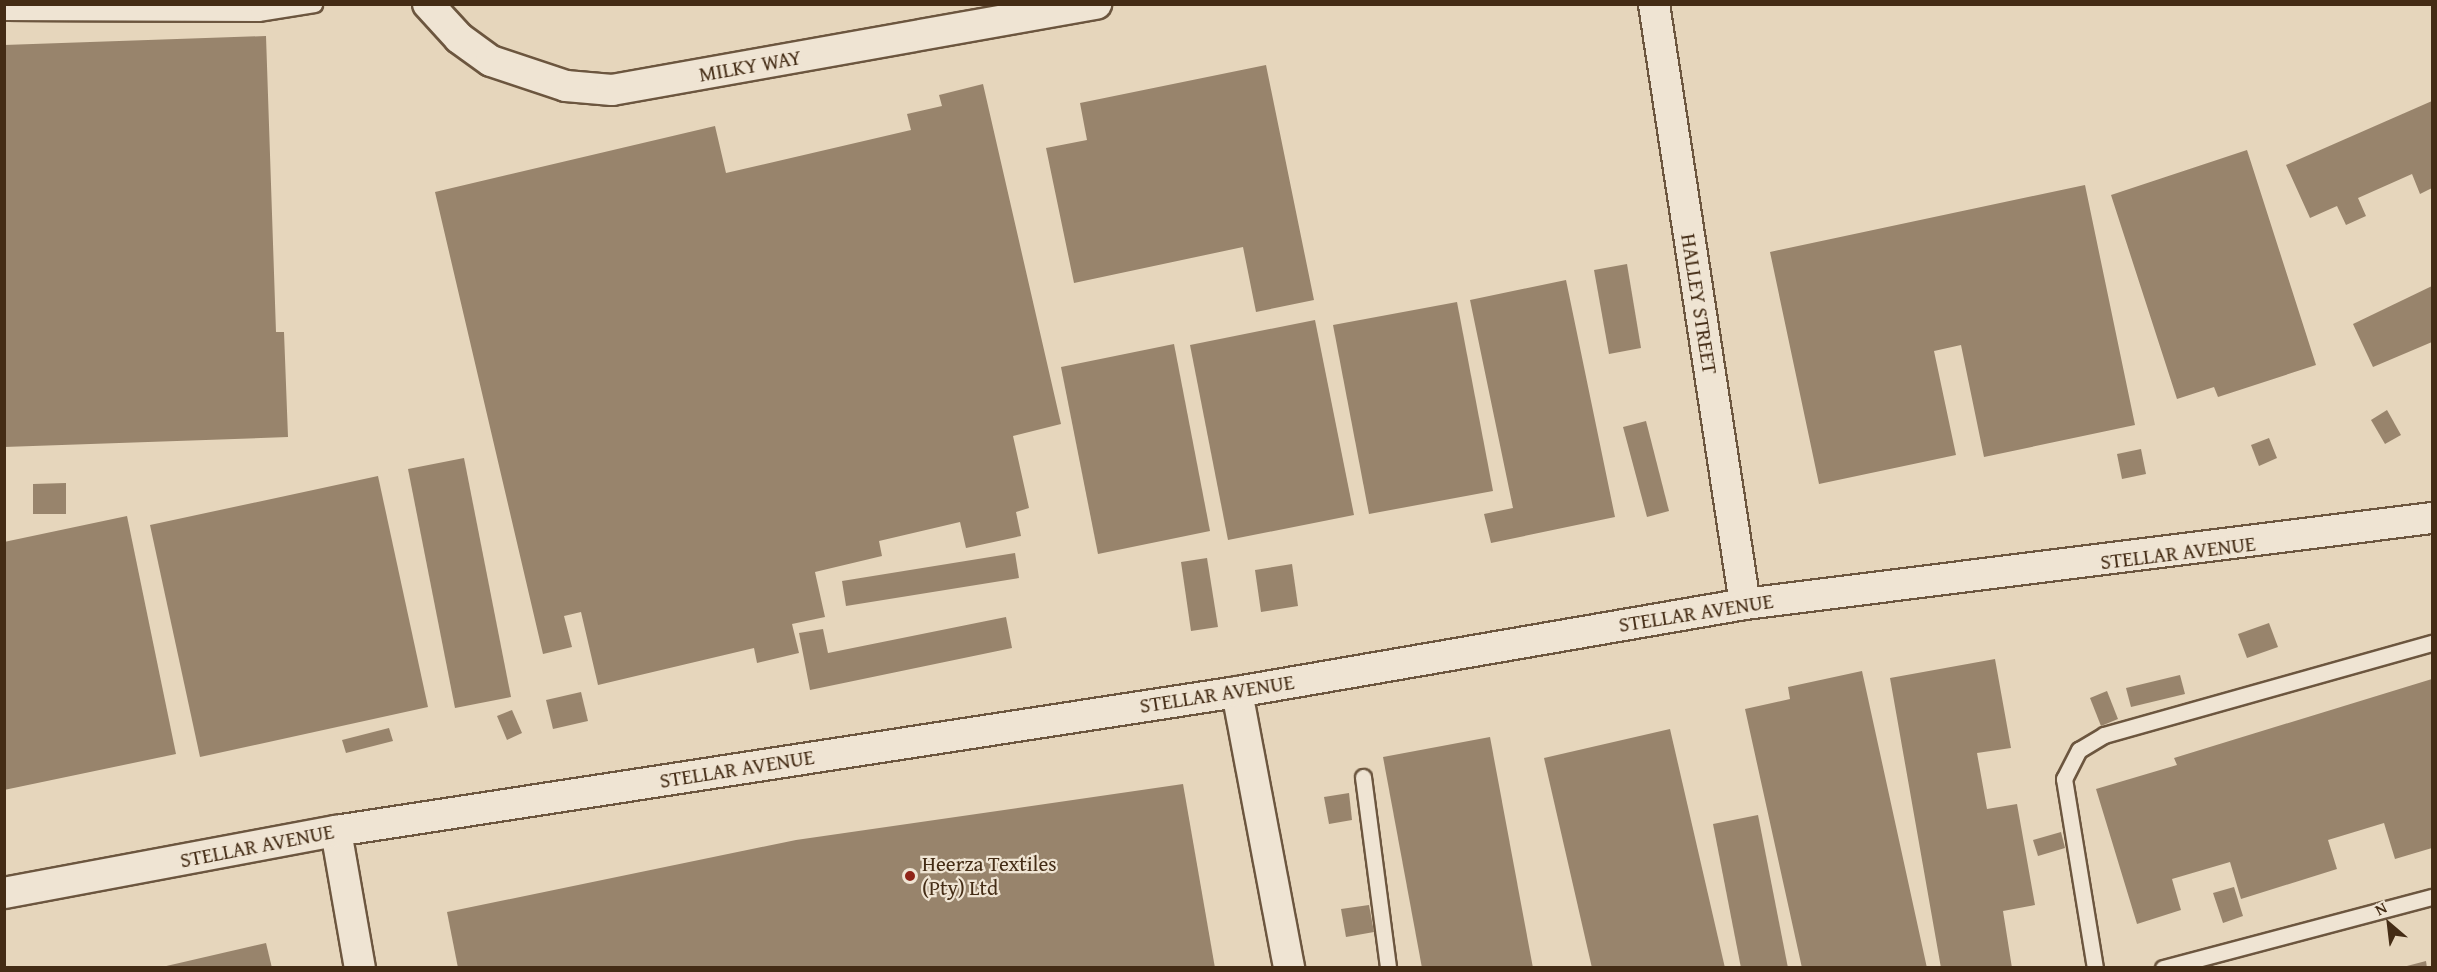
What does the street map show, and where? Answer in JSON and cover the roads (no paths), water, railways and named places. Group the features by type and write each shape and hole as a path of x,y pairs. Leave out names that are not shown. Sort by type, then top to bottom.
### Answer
{"street":[{"name":"MILKY WAY","path":"428,4 459,38 491,61 566,86 612,90 1096,4"},
{"name":"HALLEY STREET","path":"1654,4 1745,604"},
{"name":"STELLAR AVENUE","path":"4,893 336,831 1237,692 1745,604 2433,518"},
{"path":"1237,692 1289,968"},
{"path":"336,831 360,968"}],"lane":[{"path":"4,12 258,13 314,4"},
{"path":"2095,968 2064,779 2079,750 2104,735 2433,643"},
{"path":"1363,777 1388,968"},
{"path":"2163,968 2433,897"}],"place":[{"name":"Heerza Textiles (Pty) Ltd","path":"910,876"}]}
